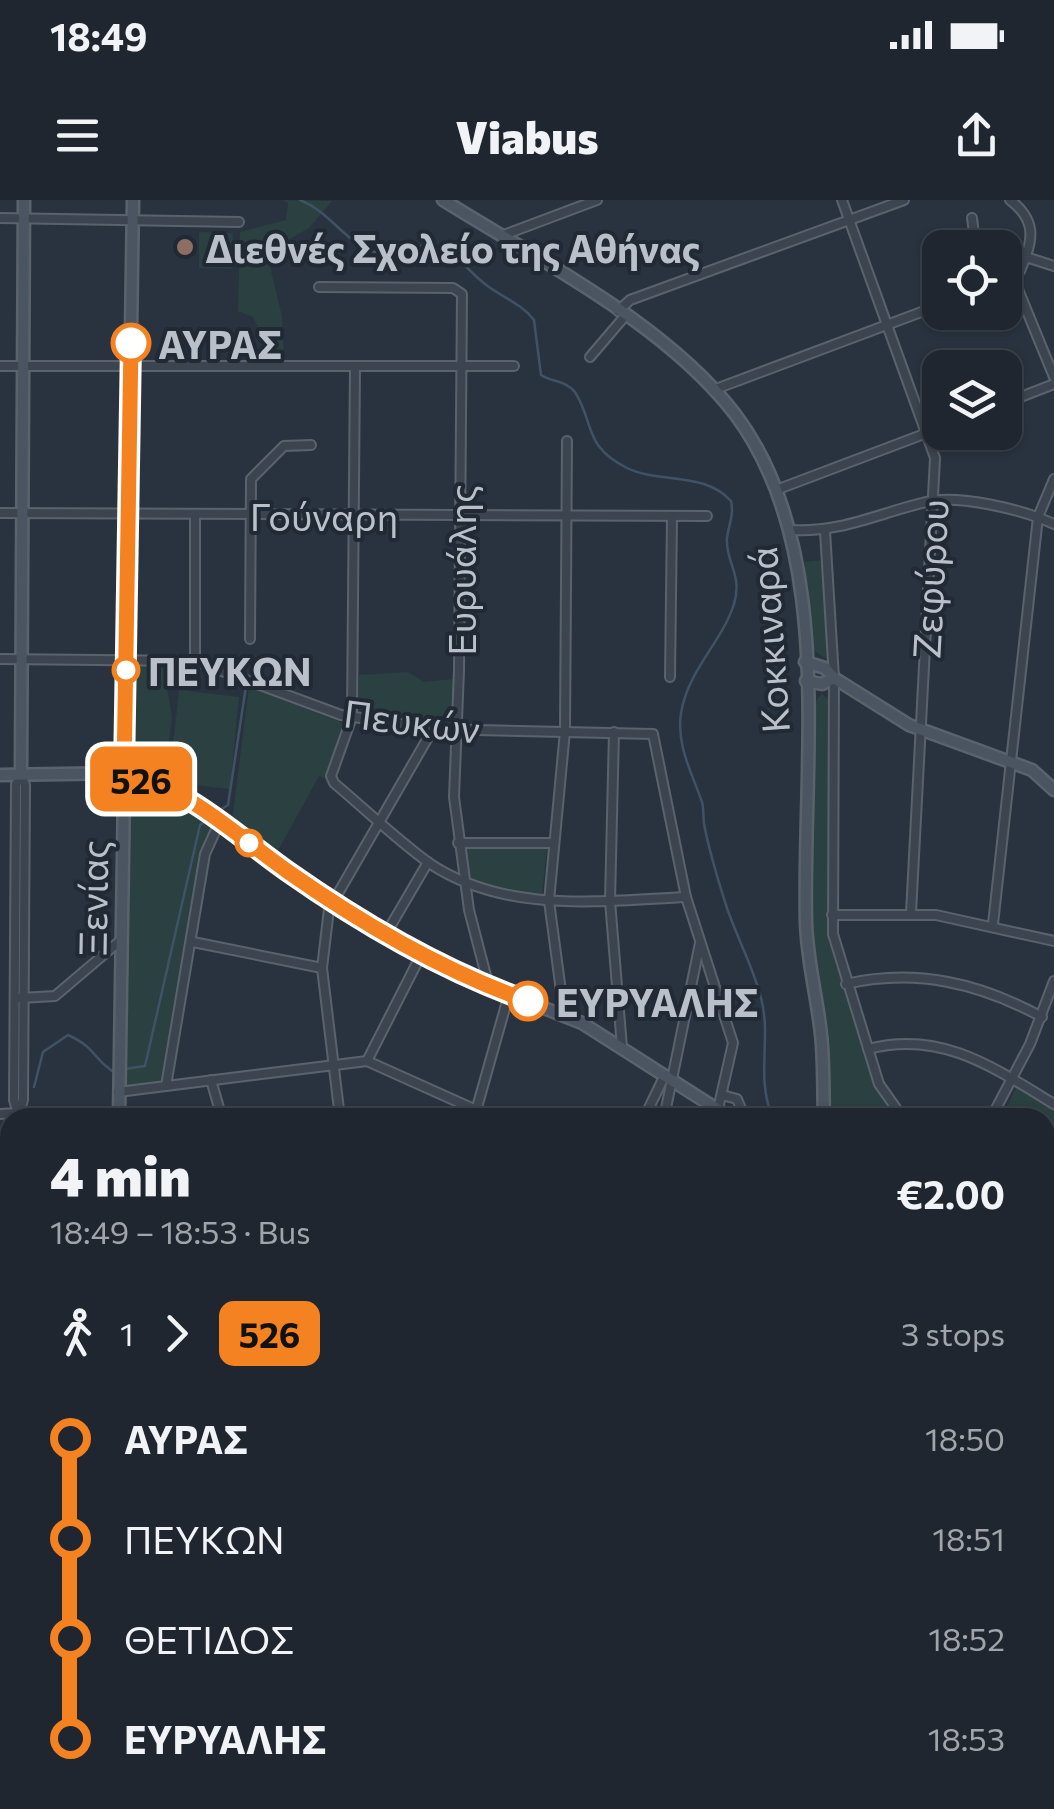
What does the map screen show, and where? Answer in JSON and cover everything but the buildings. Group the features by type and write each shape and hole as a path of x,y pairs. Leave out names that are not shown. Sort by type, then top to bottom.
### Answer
{"street":[{"path":"16,1108 24,200"},
{"name":"Ξενίας","path":"119,1108 133,200"},
{"name":"Κοκκιναρά","path":"444,200 622,313 713,390 756,448 776,490 791,530 805,662 806,926 822,1036 824,1108"},
{"path":"558,200 564,214"},
{"path":"502,236 597,200"},
{"name":"Ζεφύρου","path":"842,200 922,419"},
{"path":"590,356 630,300 904,200"},
{"path":"1010,200 1031,224 1022,263"},
{"path":"0,218 238,222"},
{"path":"972,218 974,230"},
{"path":"1026,258 1054,266"},
{"name":"Ευρυάλης","path":"319,287 457,289 462,294 454,798 464,882 489,987"},
{"path":"1022,308 1054,381 1022,395"},
{"path":"713,390 922,312"},
{"path":"0,366 514,366"},
{"path":"355,366 352,717 331,776 428,862 464,882 549,901 686,897 733,1043 718,1108"},
{"path":"776,490 922,435"},
{"path":"564,1014 549,901 565,731 567,441"},
{"path":"250,639 249,514 254,473 284,446 311,445"},
{"name":"Ζεφύρου","path":"911,913 932,450"},
{"path":"993,924 1038,516 1054,480"},
{"path":"791,530 825,531 933,500 1038,516 1054,524"},
{"name":"Γούναρη","path":"0,513 707,516"},
{"path":"195,514 195,662"},
{"path":"670,677 672,516"},
{"path":"825,531 834,678 834,946 879,1084 896,1108"},
{"name":"Πευκών","path":"0,659 195,662 352,717 434,729 652,734 686,897"},
{"path":"805,662 825,668 834,678 921,730 1032,770 1054,790"},
{"path":"806,681 822,684 834,678"},
{"path":"339,1108 322,968 324,930 334,902 434,729"},
{"path":"614,732 610,900 622,1047"},
{"path":"0,774 124,773 202,807 334,902 489,987 564,1014 716,1108"},
{"path":"166,1086 205,854 220,821"},
{"path":"458,843 554,842"},
{"path":"386,932 428,862"},
{"path":"832,915 911,913 993,924 1054,940"},
{"path":"0,921 20,921"},
{"path":"20,998 55,996 120,940"},
{"path":"193,942 322,968"},
{"path":"665,1108 668,1077 700,943"},
{"path":"367,1061 422,953"},
{"path":"846,984 882,977 947,981 996,992 1042,1016"},
{"path":"997,1108 1042,1016 1054,981"},
{"path":"477,1108 509,994"},
{"path":"0,1026 19,1025"},
{"path":"868,1049 904,1041 937,1044 1013,1079 1054,1104"},
{"path":"118,1092 367,1061 463,1108"},
{"path":"650,1108 668,1077"},
{"path":"211,1080 219,1108"},
{"path":"722,1095 737,1099 741,1108"}],"green space":[{"path":"283,200 332,201 309,228 283,243 270,267 282,316 284,362 259,361 262,337 253,317 238,311 240,232 286,220 288,203"},
{"path":"199,232 233,233 232,269 199,268"},
{"path":"824,560 828,660 813,650 804,562"},
{"path":"132,664 163,664 172,717 164,781 132,766"},
{"path":"408,672 424,682 454,679 454,724 358,707 359,675"},
{"path":"249,687 348,725 326,778 319,776 275,856 232,822"},
{"path":"179,690 239,697 230,789 169,782"},
{"path":"822,694 831,702 830,933 873,1079 893,1108 831,1108 829,1035 812,928 813,704"},
{"path":"131,779 214,823 204,844 164,1077 158,1083 124,1088"},
{"path":"464,846 547,847 542,894 526,895 469,880"},
{"path":"1017,1085 1054,1107 1054,1108 1007,1108"}],"waterway":[{"path":"300,200 368,250 421,246 450,253 534,320 541,375 575,392 596,443 613,460 640,473 708,485 731,501 727,546 736,584 734,604 691,683 680,725 720,885 761,998 765,1088 770,1108"},
{"path":"217,812 228,805 246,686"},
{"path":"125,1069 145,1066 200,825 208,819"},
{"path":"34,1087 43,1052 68,1035 84,1044 112,1071"}],"bus line":[{"name":"526","path":"131,343 124,773 202,807 334,902 422,953 468,978 528,1001"}],"place":[{"name":"Διεθνές Σχολείο της Αθήνας","path":"185,247"},
{"name":"ΑΥΡΑΣ","path":"131,343"},
{"name":"ΠΕΥΚΩΝ","path":"126,670"},
{"name":"ΕΥΡΥΑΛΗΣ","path":"528,1001"}]}
